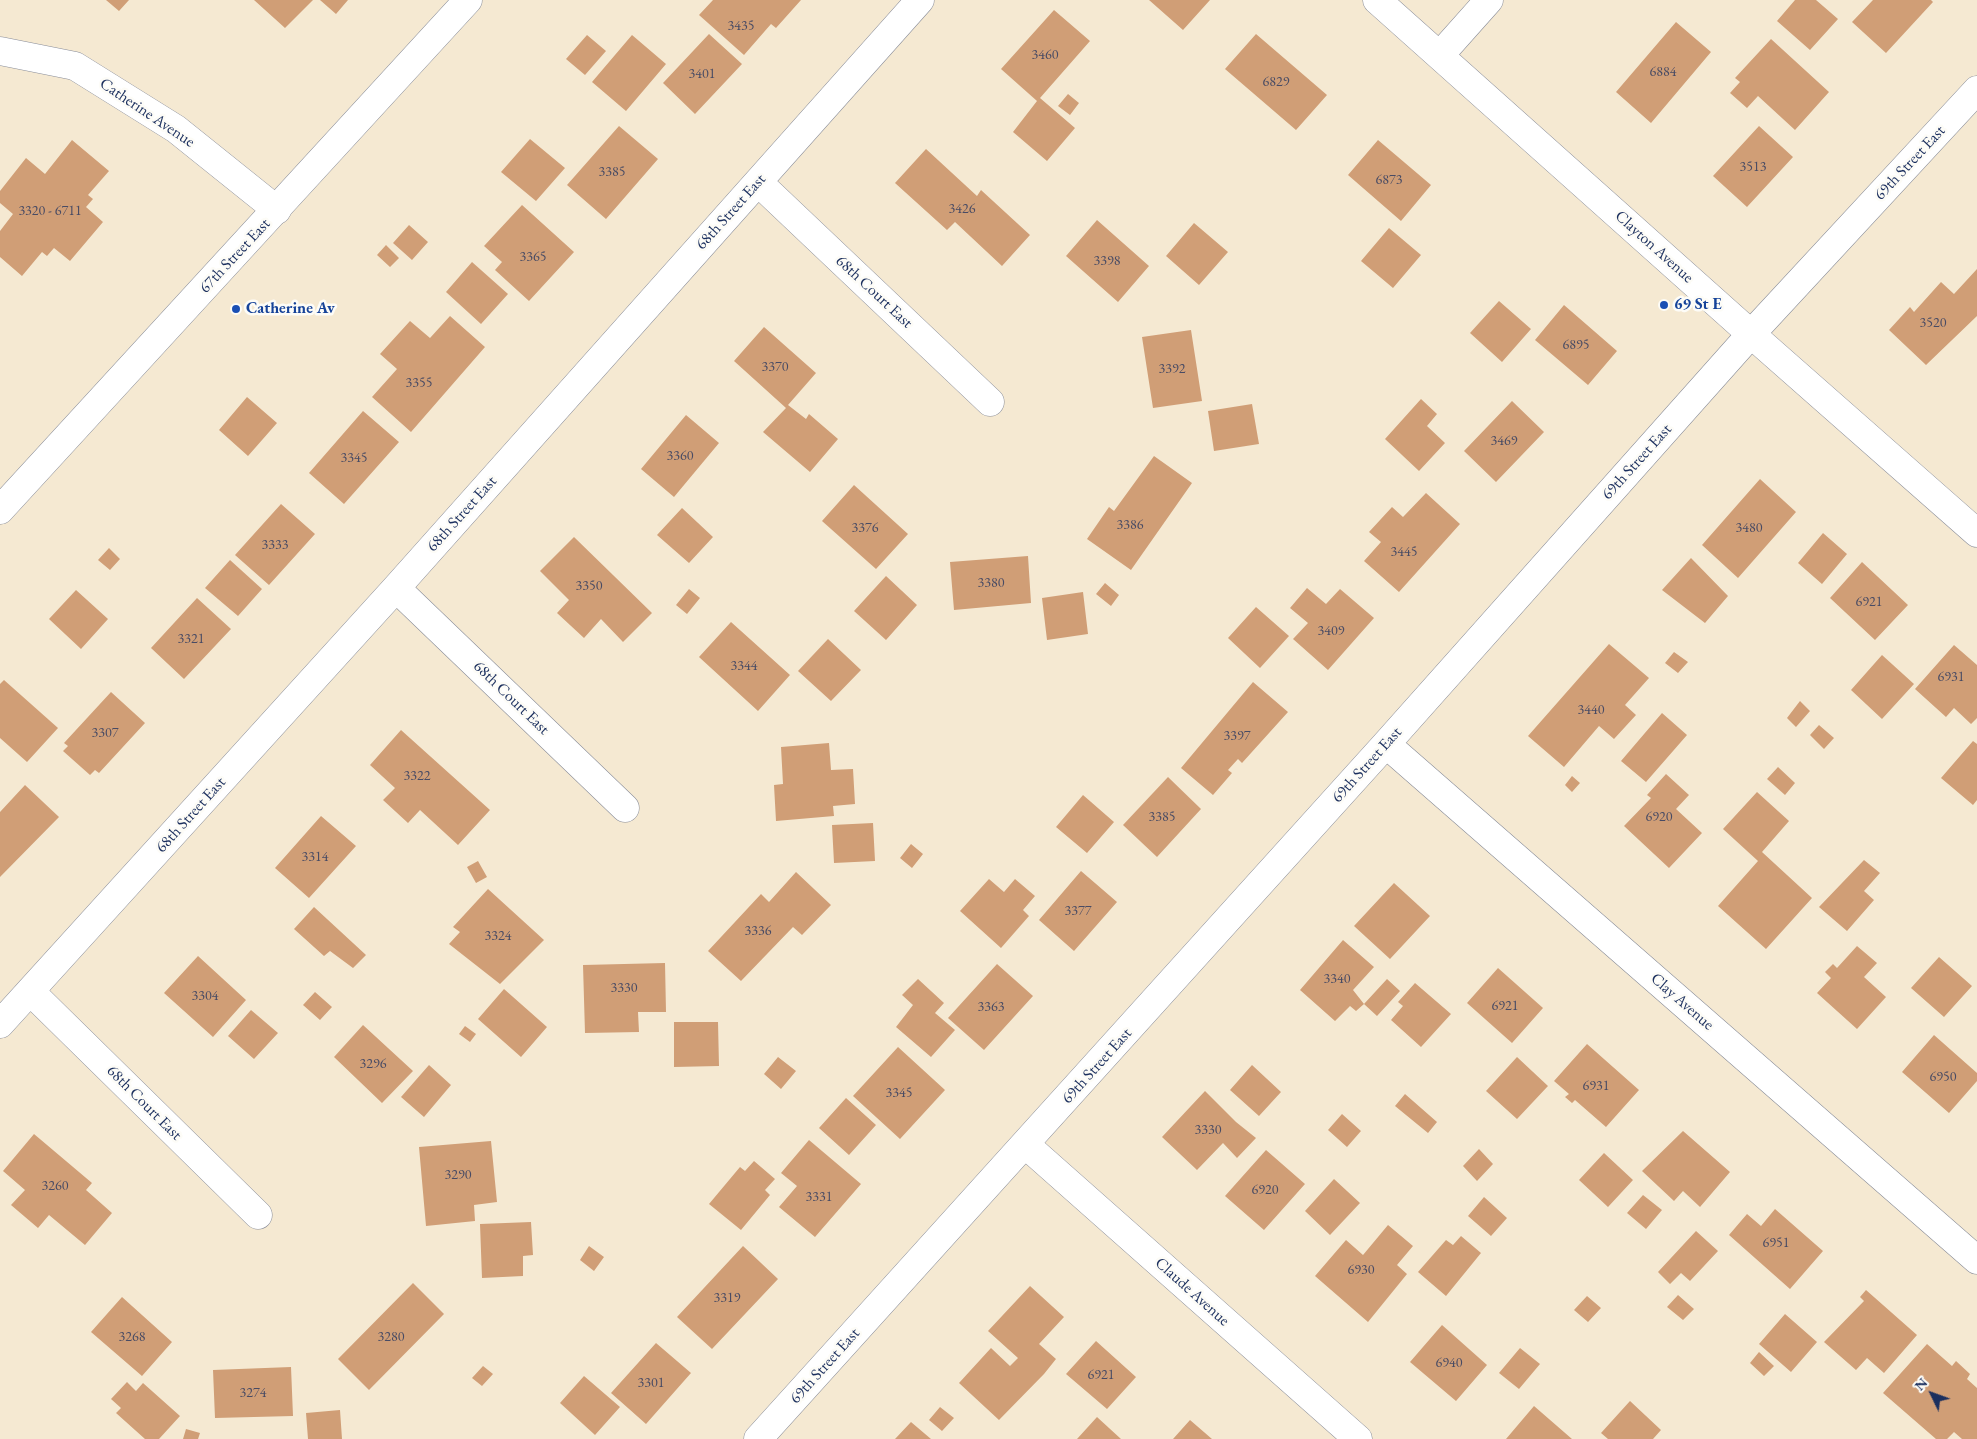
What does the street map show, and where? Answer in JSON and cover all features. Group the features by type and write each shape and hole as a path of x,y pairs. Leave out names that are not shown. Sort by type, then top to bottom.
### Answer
{"street":[{"name":"67th Street East","path":"0,510 278,210 468,0"},
{"name":"68th Street East","path":"0,1024 396,588 920,0"},
{"name":"Clayton Avenue","path":"1377,0 1977,533"},
{"path":"1440,55 1489,0"},
{"name":"Catherine Avenue","path":"0,52 75,66 176,128 278,210"},
{"name":"69th Street East","path":"758,1439 1386,744 1751,334 1977,90"},
{"name":"68th Court East","path":"758,182 990,402"},
{"name":"68th Court East","path":"396,588 625,808"},
{"name":"Clay Avenue","path":"1386,744 1977,1260"},
{"name":"68th Court East","path":"30,991 258,1215"},
{"name":"Claude Avenue","path":"1026,1144 1358,1439"}],"building":[{"path":"106,0 129,0 119,11"},
{"path":"254,0 313,0 285,28"},
{"path":"320,0 348,0 336,14"},
{"path":"713,0 801,0 776,28 771,24 744,55 699,15"},
{"path":"1149,0 1210,0 1183,30"},
{"path":"1795,0 1816,0 1838,19 1810,50 1777,21"},
{"path":"1873,0 1931,0 1933,2 1886,53 1852,22"},
{"path":"1054,10 1090,41 1040,98 1075,128 1047,161 1013,132 1037,101 1001,69"},
{"path":"1676,22 1711,52 1651,123 1616,92"},
{"path":"709,34 742,64 695,114 663,83"},
{"path":"1256,34 1327,95 1296,130 1225,69"},
{"path":"587,35 606,51 585,75 566,59"},
{"path":"632,35 666,64 626,111 592,82"},
{"path":"1771,39 1829,92 1795,130 1758,96 1747,108 1730,93 1740,82 1735,78"},
{"path":"1068,94 1079,103 1070,115 1058,106"},
{"path":"619,126 658,159 606,219 567,185"},
{"path":"1759,126 1793,157 1747,207 1713,176"},
{"path":"530,139 565,168 536,201 501,172"},
{"path":"72,140 109,171 88,195 93,199 86,207 103,222 70,261 54,248 47,256 42,252 22,276 0,257 0,231 13,214 0,203 0,191 26,158 45,174"},
{"path":"1378,140 1431,185 1401,221 1348,175"},
{"path":"926,149 977,196 981,190 1030,235 1002,266 955,222 947,230 895,183"},
{"path":"522,205 574,252 529,301 495,270 502,262 484,246"},
{"path":"1097,220 1149,266 1118,302 1066,256"},
{"path":"1194,223 1228,252 1199,285 1166,256"},
{"path":"409,225 428,242 412,260 393,243"},
{"path":"1389,228 1421,255 1393,288 1361,261"},
{"path":"386,245 399,258 390,267 377,255"},
{"path":"472,262 508,294 481,324 446,292"},
{"path":"1977,269 1977,316 1926,365 1889,330 1910,307 1914,312 1941,282 1954,294"},
{"path":"1499,301 1531,329 1502,362 1470,333"},
{"path":"1564,305 1617,351 1588,385 1535,340"},
{"path":"450,316 485,347 411,432 372,397 397,369 380,354 410,321 430,338"},
{"path":"764,327 816,373 788,405 806,419 809,414 838,439 810,472 763,432 786,408 734,361"},
{"path":"1191,330 1202,401 1153,408 1142,337"},
{"path":"247,397 277,423 248,456 219,430"},
{"path":"1421,399 1437,414 1427,426 1445,443 1419,471 1385,439"},
{"path":"1512,401 1544,432 1496,482 1464,451"},
{"path":"1252,404 1259,444 1214,451 1208,411"},
{"path":"363,411 399,442 344,504 309,473"},
{"path":"686,415 719,443 674,497 641,469"},
{"path":"1154,456 1192,483 1131,570 1087,539 1109,507 1114,511"},
{"path":"1760,479 1796,512 1738,578 1702,545"},
{"path":"854,485 908,534 876,569 822,521"},
{"path":"1426,493 1460,524 1399,592 1364,561 1381,542 1369,532 1392,507 1403,517"},
{"path":"281,504 315,534 269,585 235,555"},
{"path":"682,508 713,537 689,563 657,535"},
{"path":"1823,533 1847,554 1822,584 1798,563"},
{"path":"574,537 652,613 623,642 601,619 584,638 557,613 569,600 540,571"},
{"path":"109,548 120,559 110,570 98,560"},
{"path":"1028,556 1031,603 954,610 950,562"},
{"path":"1691,558 1728,596 1705,623 1662,590"},
{"path":"230,560 262,589 238,616 205,588"},
{"path":"1862,562 1908,605 1875,640 1830,598"},
{"path":"886,576 917,605 886,640 854,611"},
{"path":"1105,583 1119,595 1111,606 1096,594"},
{"path":"1307,588 1326,604 1340,589 1374,618 1328,670 1293,639 1308,623 1290,608"},
{"path":"689,589 700,598 687,614 676,605"},
{"path":"76,590 108,619 81,649 49,619"},
{"path":"1083,592 1088,634 1047,640 1042,598"},
{"path":"197,598 231,629 184,679 151,648"},
{"path":"1256,607 1289,636 1260,668 1228,638"},
{"path":"731,622 790,675 758,711 699,657"},
{"path":"828,639 861,670 831,701 798,671"},
{"path":"1609,644 1649,678 1625,705 1636,715 1614,739 1599,726 1564,767 1528,736"},
{"path":"1954,645 1977,665 1977,718 1971,724 1954,708 1946,717 1915,689"},
{"path":"1674,652 1688,662 1678,673 1665,663"},
{"path":"1882,655 1914,684 1882,719 1851,690"},
{"path":"4,680 58,728 27,762 0,738 0,684"},
{"path":"1253,682 1288,712 1242,763 1238,759 1228,770 1232,773 1213,795 1181,768"},
{"path":"111,692 145,723 99,773 95,770 90,775 63,751 68,746 64,743"},
{"path":"1800,701 1810,711 1796,727 1787,718"},
{"path":"1662,713 1687,735 1646,782 1621,761"},
{"path":"1819,725 1834,738 1824,749 1810,735"},
{"path":"401,730 490,810 458,845 420,810 408,823 383,800 395,788 370,765"},
{"path":"1973,741 1977,744 1977,800 1973,805 1941,778"},
{"path":"829,743 831,770 853,769 855,804 833,806 834,816 776,821 774,785 783,784 781,747"},
{"path":"1778,767 1795,783 1785,795 1767,779"},
{"path":"1666,774 1689,795 1676,809 1702,833 1669,868 1624,826 1651,798 1647,795"},
{"path":"1572,776 1580,783 1572,792 1565,785"},
{"path":"1168,777 1201,809 1157,857 1123,825"},
{"path":"25,785 59,817 0,877 0,812"},
{"path":"1757,792 1789,821 1762,852 1812,898 1766,949 1718,906 1758,861 1723,829"},
{"path":"1083,795 1114,822 1087,853 1056,827"},
{"path":"321,816 356,846 309,898 275,868"},
{"path":"873,823 875,861 834,863 832,825"},
{"path":"911,844 923,854 912,868 900,858"},
{"path":"1864,860 1880,873 1864,891 1874,900 1847,931 1819,907"},
{"path":"478,861 487,877 476,883 467,867"},
{"path":"1081,871 1117,902 1074,951 1039,920"},
{"path":"796,872 831,905 802,935 793,927 741,981 708,951 761,894 769,902"},
{"path":"989,879 1004,892 1015,879 1035,896 1023,910 1029,916 1001,948 960,911"},
{"path":"1394,883 1430,916 1390,959 1354,926"},
{"path":"488,889 544,940 500,984 449,944 460,932 453,927"},
{"path":"314,907 366,955 353,968 330,951 324,956 294,929"},
{"path":"1343,940 1374,967 1353,990 1364,1004 1356,1011 1350,1006 1335,1021 1300,990"},
{"path":"1857,946 1877,963 1864,977 1886,997 1857,1029 1817,993 1831,978 1825,972 1833,964 1837,968"},
{"path":"198,956 246,1000 213,1037 164,993"},
{"path":"1939,957 1972,986 1944,1017 1911,988"},
{"path":"665,963 666,1012 638,1012 639,1032 585,1033 583,965"},
{"path":"997,964 1033,996 984,1050 948,1018"},
{"path":"1498,968 1543,1008 1512,1043 1467,1003"},
{"path":"918,979 944,1003 935,1013 955,1030 931,1057 896,1027 913,1005 902,995"},
{"path":"1387,979 1400,991 1377,1016 1364,1004"},
{"path":"1415,983 1451,1014 1421,1047 1391,1020 1403,1006 1398,1002"},
{"path":"504,989 547,1027 521,1057 478,1019"},
{"path":"315,992 332,1007 320,1020 303,1005"},
{"path":"251,1010 278,1033 254,1059 228,1036"},
{"path":"674,1022 718,1022 719,1066 674,1067"},
{"path":"363,1025 413,1071 382,1103 334,1057"},
{"path":"465,1026 476,1034 470,1042 459,1034"},
{"path":"1934,1035 1977,1073 1977,1081 1949,1113 1902,1072"},
{"path":"1587,1044 1639,1090 1606,1127 1575,1100 1572,1103 1565,1097 1569,1094 1554,1081"},
{"path":"898,1047 945,1090 900,1139 853,1096"},
{"path":"778,1057 796,1071 781,1089 764,1074"},
{"path":"1517,1057 1548,1086 1517,1119 1486,1091"},
{"path":"429,1065 451,1085 424,1117 401,1097"},
{"path":"1252,1065 1281,1092 1259,1116 1230,1090"},
{"path":"1205,1091 1236,1122 1256,1138 1237,1158 1223,1143 1197,1170 1162,1137"},
{"path":"1405,1094 1437,1122 1428,1133 1395,1106"},
{"path":"846,1098 876,1125 849,1155 819,1128"},
{"path":"1342,1114 1361,1131 1347,1147 1328,1130"},
{"path":"1683,1131 1730,1172 1700,1207 1683,1191 1674,1201 1642,1171"},
{"path":"34,1134 92,1183 86,1190 112,1213 85,1245 49,1215 38,1228 11,1205 25,1190 3,1171"},
{"path":"809,1140 861,1184 815,1237 779,1207 797,1186 781,1173"},
{"path":"491,1141 497,1202 474,1205 475,1221 426,1226 419,1147"},
{"path":"1479,1149 1493,1164 1477,1181 1463,1166"},
{"path":"1266,1150 1305,1184 1264,1230 1225,1196"},
{"path":"1604,1153 1633,1180 1608,1207 1579,1180"},
{"path":"754,1161 775,1179 765,1190 770,1195 741,1230 709,1204 740,1167 745,1171"},
{"path":"1334,1179 1360,1203 1330,1235 1305,1211"},
{"path":"1643,1195 1662,1210 1646,1229 1627,1213"},
{"path":"1484,1197 1507,1218 1491,1236 1468,1216"},
{"path":"1775,1209 1823,1251 1790,1289 1729,1235 1747,1214 1761,1226"},
{"path":"531,1222 533,1255 523,1256 523,1276 482,1278 480,1224"},
{"path":"1388,1225 1413,1246 1397,1265 1407,1274 1368,1322 1315,1276 1346,1240 1363,1255"},
{"path":"1696,1231 1718,1251 1690,1281 1681,1273 1670,1284 1658,1272"},
{"path":"1461,1236 1481,1253 1446,1296 1418,1272 1446,1240 1453,1245"},
{"path":"589,1246 604,1257 594,1271 580,1260"},
{"path":"743,1246 778,1279 712,1349 677,1317"},
{"path":"413,1283 444,1314 369,1390 338,1359"},
{"path":"1030,1286 1064,1317 1039,1344 1056,1359 999,1420 959,1383 991,1348 1010,1366 1018,1358 988,1331"},
{"path":"1866,1290 1917,1335 1884,1373 1867,1358 1856,1370 1824,1342 1864,1301 1860,1297"},
{"path":"1678,1295 1694,1309 1683,1320 1667,1307"},
{"path":"1587,1296 1601,1308 1588,1322 1574,1310"},
{"path":"122,1297 172,1342 142,1376 91,1332"},
{"path":"1785,1314 1817,1342 1791,1372 1759,1344"},
{"path":"1442,1325 1487,1365 1456,1401 1410,1362"},
{"path":"1096,1341 1136,1377 1107,1409 1066,1374"},
{"path":"656,1343 691,1373 646,1424 611,1393"},
{"path":"1927,1344 1952,1366 1956,1361 1970,1374 1967,1379 1977,1388 1977,1439 1962,1439 1954,1432 1947,1439 1936,1439 1883,1393"},
{"path":"1520,1348 1540,1364 1519,1389 1499,1373"},
{"path":"1759,1352 1774,1366 1764,1376 1750,1363"},
{"path":"483,1366 493,1374 482,1386 472,1378"},
{"path":"291,1367 293,1416 215,1418 213,1370"},
{"path":"584,1376 620,1407 595,1435 560,1403"},
{"path":"127,1382 136,1391 143,1383 180,1416 159,1439 145,1439 116,1413 121,1408 111,1399"},
{"path":"1630,1401 1661,1430 1653,1439 1608,1439 1601,1433"},
{"path":"1534,1406 1572,1439 1506,1439"},
{"path":"940,1407 954,1418 942,1431 929,1420"},
{"path":"340,1410 342,1439 308,1439 306,1413"},
{"path":"1097,1417 1121,1439 1077,1439"},
{"path":"1190,1420 1212,1439 1173,1439"},
{"path":"911,1422 931,1439 895,1439"},
{"path":"186,1429 200,1433 198,1439 183,1439"}],"place":[{"name":"69 St E","path":"1664,305"},
{"name":"Catherine Av","path":"236,309"}]}
